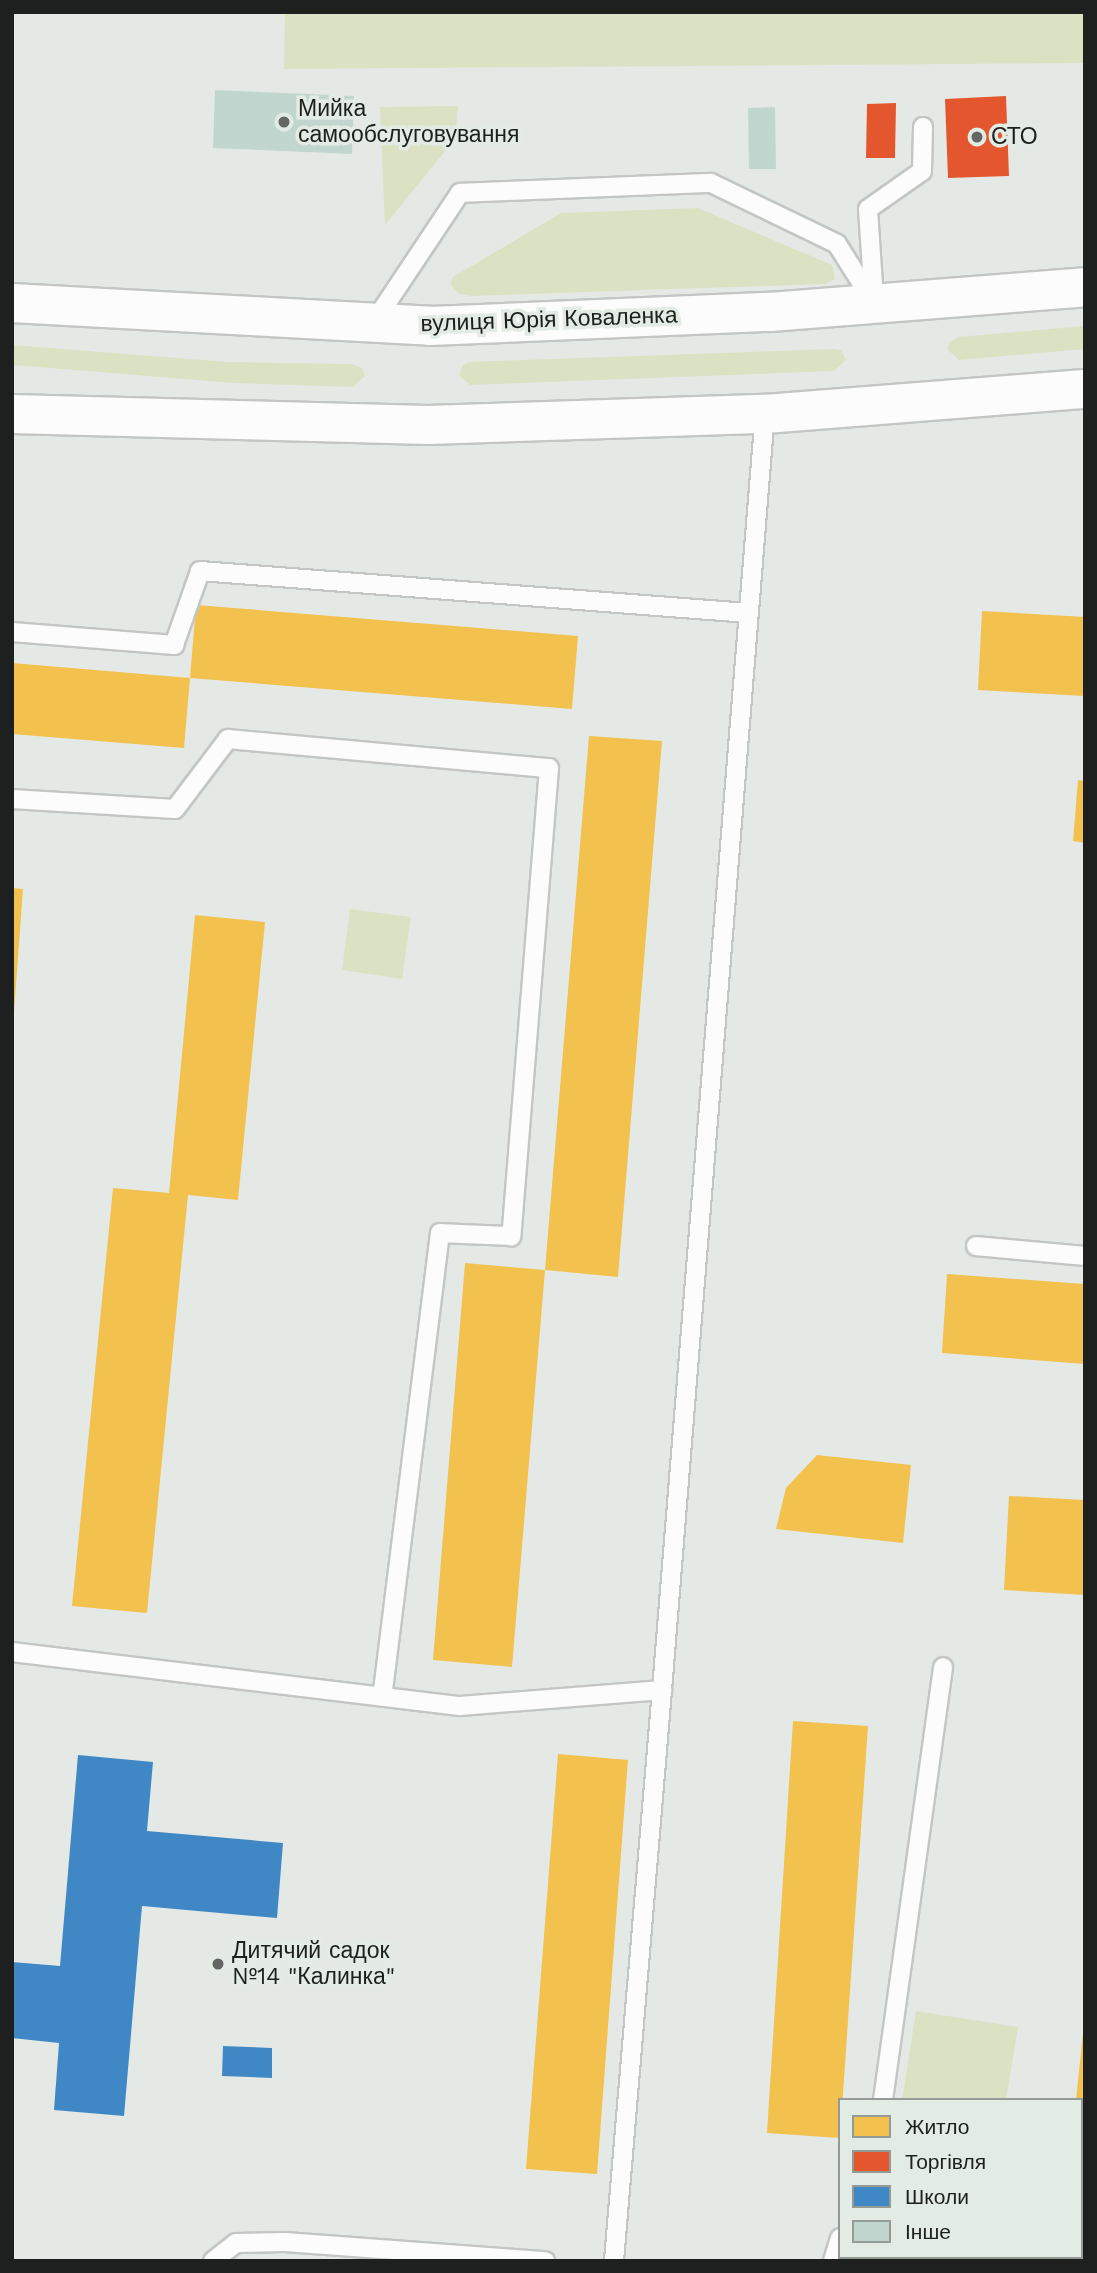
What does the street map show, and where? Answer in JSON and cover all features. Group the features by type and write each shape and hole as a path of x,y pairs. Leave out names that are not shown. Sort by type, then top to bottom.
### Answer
{"street":[{"name":"вулиця Юрія Коваленка","path":"12,303 430,326 874,303 1085,287"},
{"path":"12,414 428,425 765,414 1085,389"}],"lane":[{"path":"874,303 868,209 922,171 923,127"},
{"path":"374,323 460,193 711,183 838,244 874,303"},
{"path":"614,2261 765,414"},
{"path":"12,632 174,645 200,571 748,613"},
{"path":"12,799 175,809 228,739 549,768 511,1236 440,1233 382,1696"},
{"path":"976,1246 1085,1256"},
{"path":"12,1652 460,1706 662,1690"},
{"path":"883,2098 943,1667"},
{"path":"213,2261 236,2244 285,2242 545,2261"},
{"path":"444,2261 465,2254"}],"green space":[{"path":"285,12 1085,12 1085,63 284,69"},
{"path":"458,106 455,139 385,225 380,107"},
{"path":"698,208 832,265 835,279 825,284 472,296 459,294 450,284 453,277 561,213"},
{"path":"1085,326 1085,349 959,360 948,350 949,343 958,337"},
{"path":"12,345 228,362 352,364 362,368 365,376 353,387 233,383 12,365"},
{"path":"841,350 846,360 834,371 470,385 459,375 463,365 469,362"},
{"path":"350,909 411,917 402,979 342,970"},
{"path":"916,2011 1018,2027 1006,2098 902,2098"}],"building: Житло":[{"path":"196,605 578,636 572,709 190,678"},
{"path":"982,611 1085,617 1085,696 978,690"},
{"path":"12,663 190,678 184,748 12,734"},
{"path":"589,736 662,741 618,1277 545,1270"},
{"path":"1078,780 1085,781 1085,843 1073,841"},
{"path":"12,888 23,889 14,1012 12,1012"},
{"path":"195,915 265,922 238,1200 188,1195 147,1613 72,1606 113,1188 169,1193"},
{"path":"465,1263 545,1270 512,1667 433,1660"},
{"path":"947,1274 1085,1284 1085,1364 942,1353"},
{"path":"817,1455 911,1465 903,1543 776,1529 786,1488"},
{"path":"1009,1496 1085,1500 1085,1595 1004,1590"},
{"path":"793,1721 868,1726 843,2098 838,2098 838,2138 767,2133"},
{"path":"558,1754 628,1760 597,2174 526,2169"},
{"path":"1083,2033 1085,2109 1083,2098 1076,2098"},
{"path":"1083,2218 1085,2218 1083,2257"},
{"path":"1048,2259 1083,2259 1083,2261"}],"building: Торгівля":[{"name":"СТО","path":"1006,96 1009,176 948,178 945,99"},
{"path":"896,103 895,158 866,158 867,104"}],"building: Школи":[{"path":"78,1755 153,1762 147,1831 283,1843 277,1918 142,1906 124,2116 54,2110 59,2043 12,2038 12,1962 60,1966"},
{"path":"223,2046 272,2048 272,2078 222,2076"}],"building: Інше":[{"name":"Мийка самообслуговування","path":"215,90 354,96 352,154 213,148"},
{"path":"775,107 776,169 749,169 748,108"}],"place":[{"name":"Мийка самообслуговування","path":"284,122"},
{"name":"СТО","path":"977,137"},
{"name":"Дитячий садок №14 \"Калинка\"","path":"218,1964"}]}
